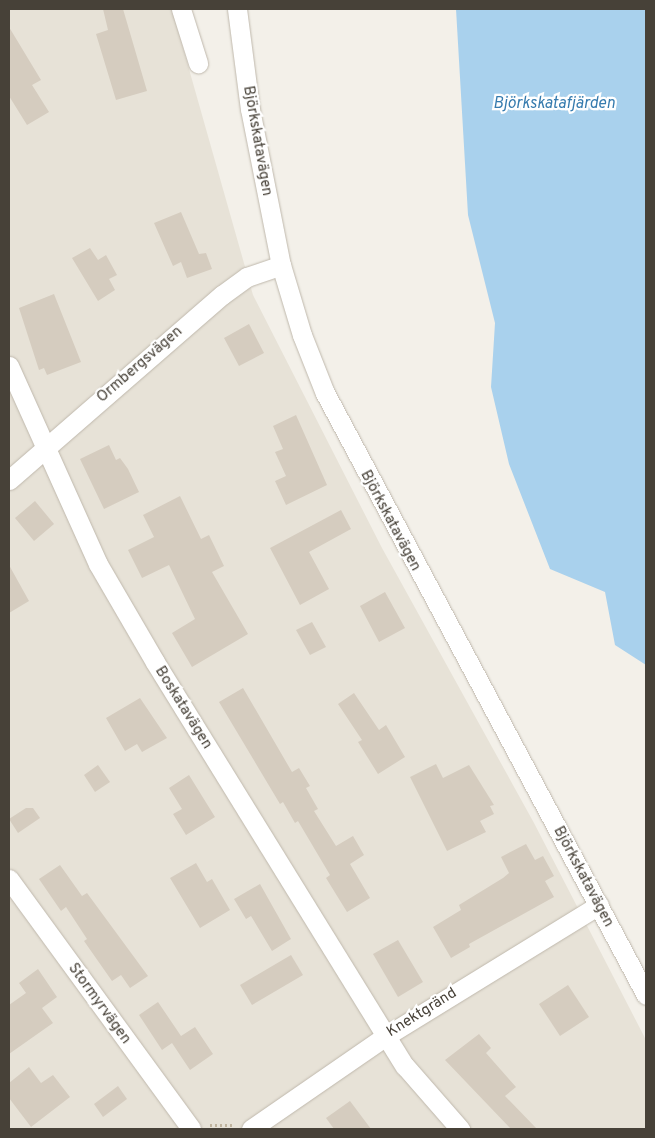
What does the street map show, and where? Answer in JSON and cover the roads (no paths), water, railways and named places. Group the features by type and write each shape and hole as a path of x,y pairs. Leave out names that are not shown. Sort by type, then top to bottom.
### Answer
{"street":[{"path":"181,9 198,63"},
{"name":"Björkskatavägen","path":"237,9 250,109 281,265 302,335 346,437 646,995"},
{"name":"Ormbergsvägen","path":"9,480 44,447 222,295 247,278 281,265"},
{"name":"Boskatavägen","path":"9,366 98,564 155,662 404,1066 460,1129"},
{"name":"Stormyrvägen","path":"9,878 191,1129"},
{"name":"Knektgränd","path":"252,1129 386,1036 599,905"}],"water":[{"name":"Björkskatafjärden","path":"456,9 646,9 646,665 615,645 605,592 550,569 509,464 491,387 495,323 468,215"}]}
